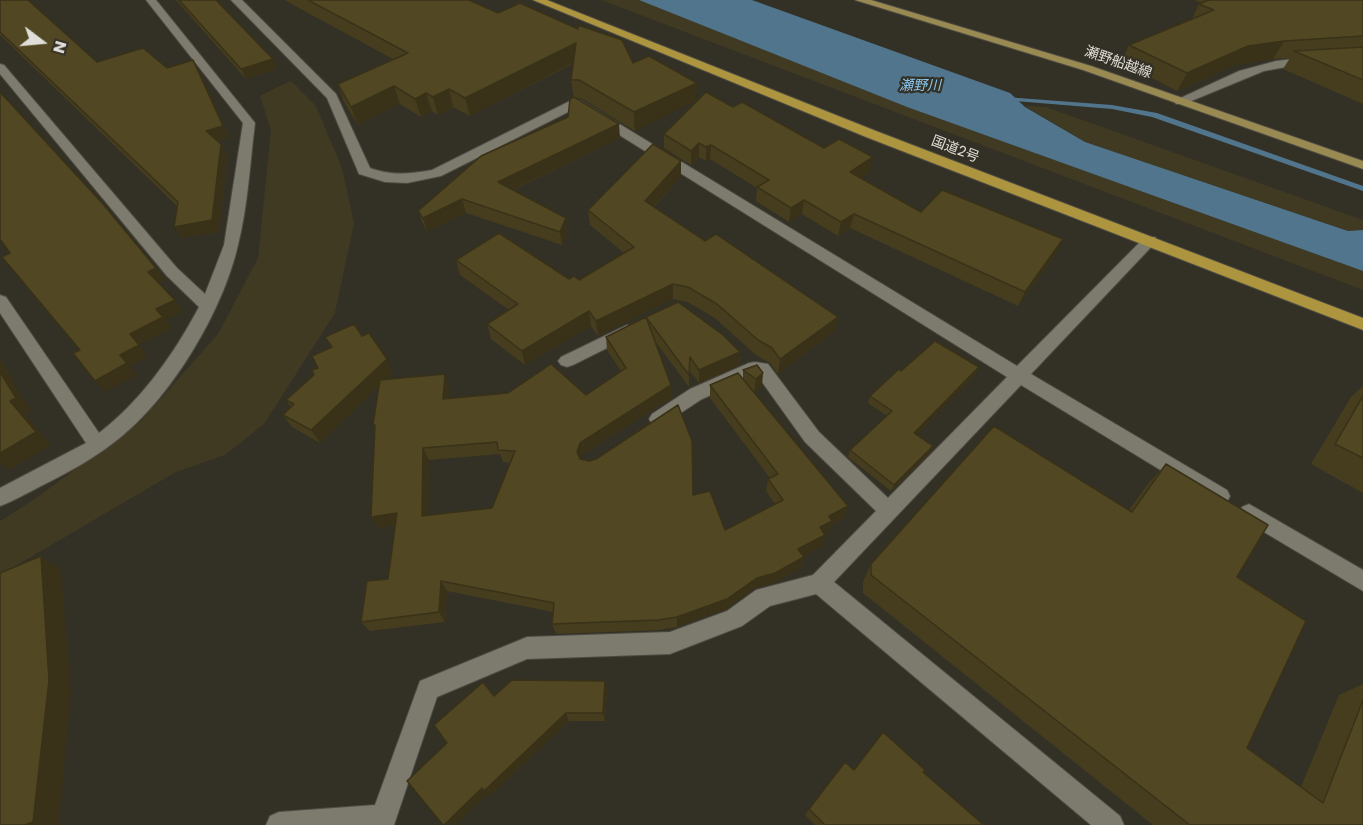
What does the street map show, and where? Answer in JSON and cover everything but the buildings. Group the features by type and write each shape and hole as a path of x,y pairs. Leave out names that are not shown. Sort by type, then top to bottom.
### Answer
{"highway":[{"name":"国道2号","path":"538,0 871,134 1363,324"}],"main road":[{"name":"瀬野船越線","path":"860,0 1088,68 1363,165"}],"street":[{"path":"0,498 97,445 122,424 156,387 195,332 208,306 231,246 249,123 150,0"},
{"path":"236,0 332,97 364,171 385,178 407,179 436,173 576,103 1018,375 1363,582"},
{"path":"1180,101 1239,74 1274,64 1326,60"},
{"path":"0,67 172,273 208,306"},
{"path":"279,825 384,817 428,689 527,648 670,644 734,619 764,597 819,583 1150,240"},
{"path":"0,301 97,445"},
{"path":"567,361 638,325"},
{"path":"639,432 696,394 750,364 762,369 812,437 889,511"},
{"path":"819,583 1111,825"}],"shaded area":[{"path":"601,0 639,0 907,107 1363,271 1363,290"},
{"path":"291,81 316,106 342,168 354,223 335,313 264,424 225,455 176,472 0,575 0,521 32,501 141,421 218,334 258,258 271,130 260,96"},
{"path":"1025,106 1046,107 1363,220 1363,230 1349,231 1085,142"}],"water":[{"name":"瀬野川","path":"639,0 752,0 1010,93 1025,107 1085,142 1348,231 1363,230 1363,271 907,107"}],"waterway":[{"path":"1005,99 1112,107 1154,115 1363,189"}]}
